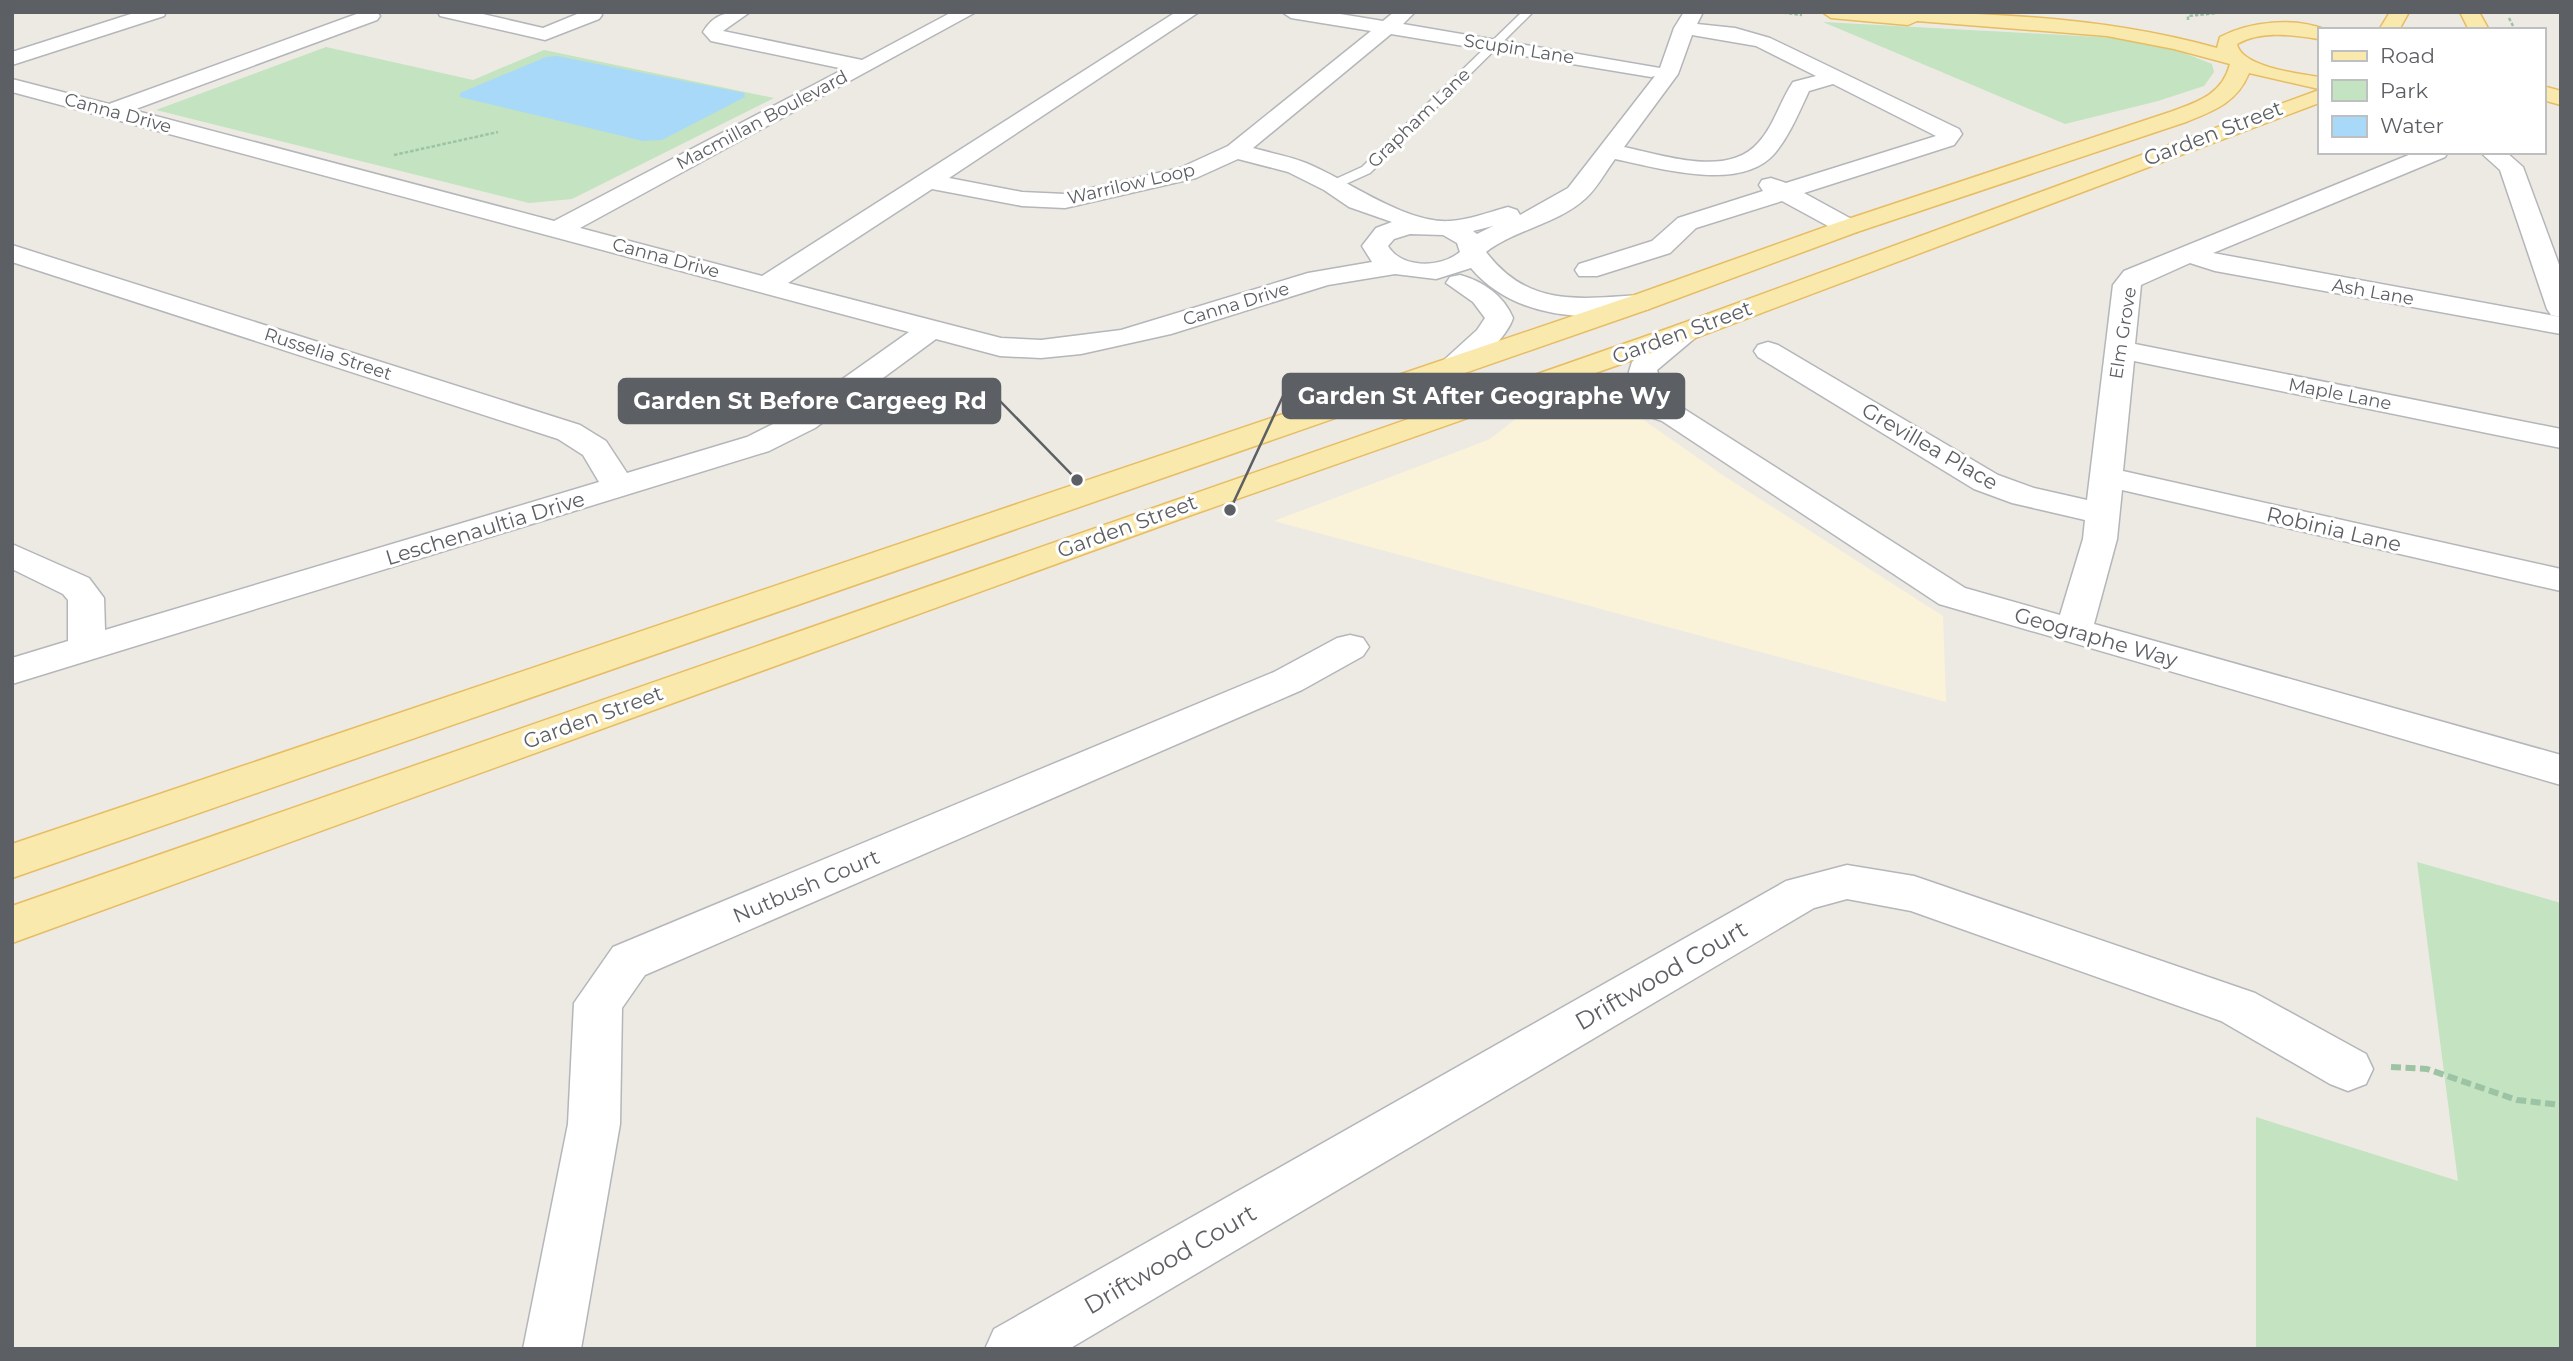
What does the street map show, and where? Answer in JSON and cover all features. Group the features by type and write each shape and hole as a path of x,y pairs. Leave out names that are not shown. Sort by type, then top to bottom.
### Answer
{"main road":[{"path":"1831,12 1919,20 1959,19"},
{"path":"1882,12 2107,30 2177,43 2266,72 2318,83"},
{"path":"2056,12 2188,21"},
{"path":"2390,28 2400,12"},
{"path":"2469,12 2478,28"},
{"path":"2208,27 2256,30 2323,24"},
{"path":"2239,61 2227,50 2227,41 2256,30"},
{"name":"Garden Street","path":"12,861 1449,369 1848,227 2207,105 2225,95 2237,83 2239,61"},
{"name":"Garden Street","path":"12,925 972,582 1685,332 2087,180 2318,96"},
{"path":"1890,214 1962,205 2046,177 2065,176 2087,180"},
{"path":"674,634 683,652 707,654 877,604 972,582"}],"street":[{"path":"12,59 157,12"},
{"path":"447,12 545,34 592,15"},
{"path":"741,12 718,23 713,32 718,37 862,66"},
{"name":"Macmillan Boulevard","path":"558,229 967,12"},
{"path":"766,285 1190,12"},
{"name":"Scupin Lane","path":"1291,12 1651,71"},
{"name":"Warrilow Loop","path":"930,181 1022,199 1065,201 1188,173 1236,151 1406,12"},
{"path":"88,14 131,20"},
{"path":"110,111 374,15"},
{"path":"1436,227 1496,219 1544,198 1651,71 1674,23"},
{"path":"1588,270 1661,247 1687,223 1946,140 1951,134 1763,42 1674,23"},
{"path":"1428,271 1456,266 1500,231 1563,203 1577,192 1668,74 1674,23"},
{"path":"1610,150 1706,167 1739,167 1748,164 1765,150 1801,87 1836,76"},
{"name":"Canna Drive","path":"12,85 1000,347 1072,348 1118,340 1321,278 1398,266"},
{"path":"12,103 41,94"},
{"path":"1236,151 1296,167 1334,185 1357,202 1375,225 1376,242 1385,261 1453,279 1484,297 1499,315 1493,333 1449,369"},
{"name":"Elm Grove","path":"2074,631 2100,539 2118,349 2127,285 2133,277 2432,154"},
{"path":"2494,154 2511,167 2561,309"},
{"path":"1739,167 1848,227"},
{"path":"1357,202 1436,227 1470,242 1473,251 1494,279 1535,302 1573,308 1639,303"},
{"name":"Canna Drive","path":"1321,278 1396,228 1436,227"},
{"name":"Russelia Street","path":"12,253 569,432 594,445 618,488"},
{"name":"Ash Lane","path":"2187,253 2214,263 2561,326"},
{"name":"Leschenaultia Drive","path":"12,671 731,453 780,434 831,402 931,329"},
{"name":"Geographe Way","path":"1685,332 1642,368 1642,377 1651,394 1672,414 1952,596 2561,770"},
{"name":"Maple Lane","path":"2118,349 2561,439"},
{"name":"Grevillea Place","path":"1768,351 1986,482 2024,496 2103,514"},
{"name":"Geographe Way","path":"1537,384 1594,387 1672,414"},
{"name":"Robinia Lane","path":"2106,477 2561,580"},
{"path":"12,555 76,586 86,598 87,648"},
{"name":"Nutbush Court","path":"552,1349 594,1124 598,1003 629,961 1288,681 1350,646"},
{"name":"Driftwood Court","path":"1014,1349 1802,894 1847,881 1914,894 2238,1007 2348,1069"}],"lane":[{"name":"Grapham Lane","path":"1334,185 1366,170 1528,12"}],"path":[{"path":"2188,21 2224,12"},
{"path":"387,157 498,132"},
{"path":"2348,1069 2410,1066 2432,1069 2516,1100 2561,1105"}],"shaded area":[{"path":"1572,397 1597,399 1632,412 1724,476 1943,616 1946,702 1274,521 1490,439 1526,411"}],"green space":[{"path":"1823,22 2117,38 2169,47 2212,64 2214,72 2204,86 2158,101 2065,124"},
{"path":"326,47 473,80 544,50 774,98 572,199 529,203 156,110"},
{"path":"2417,862 2561,903 2561,1349 2256,1349 2256,1117 2458,1181"}],"water":[{"path":"557,56 744,93 745,97 662,140 643,141 460,97 460,93 546,57"}],"place":[{"name":"Garden St Before Cargeeg Rd","path":"1077,480"},
{"name":"Garden St After Geographe Wy","path":"1230,510"}]}
